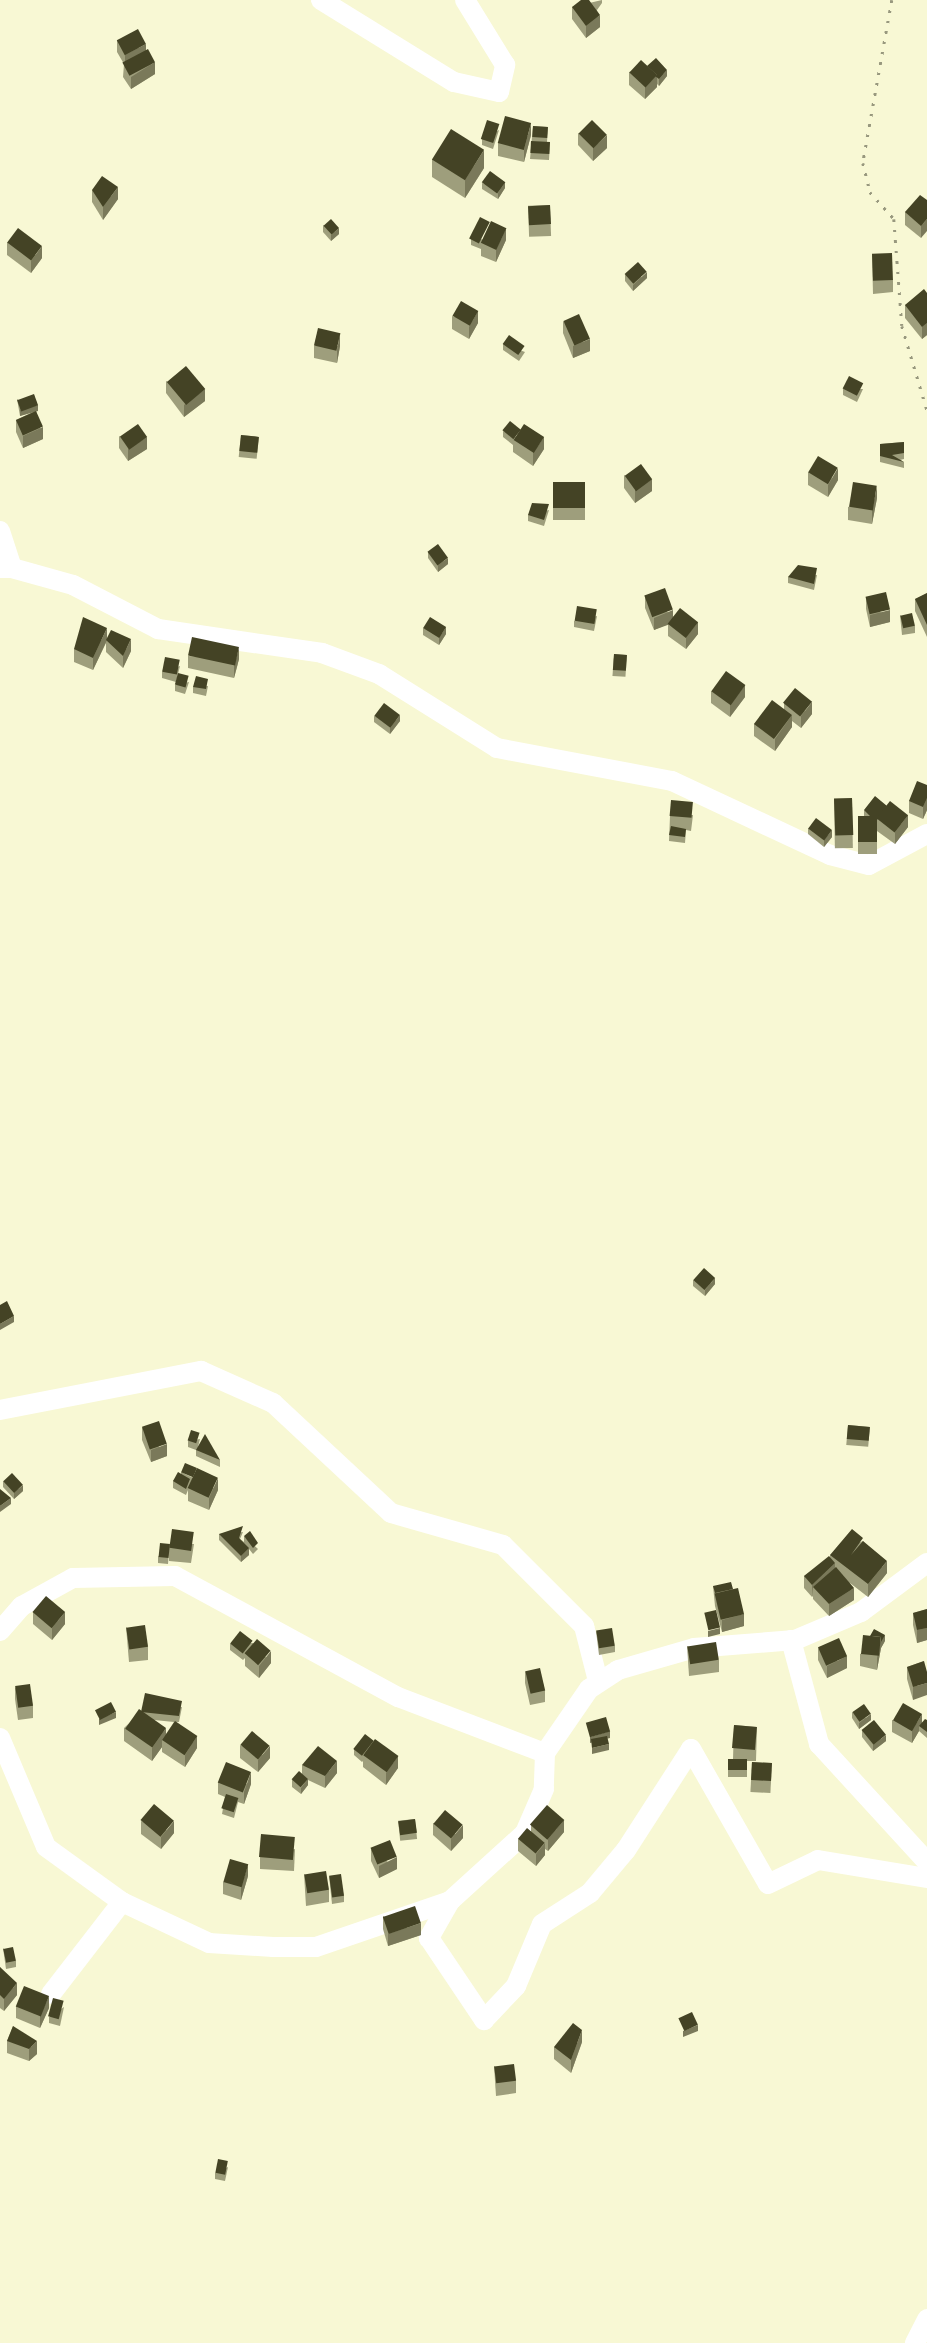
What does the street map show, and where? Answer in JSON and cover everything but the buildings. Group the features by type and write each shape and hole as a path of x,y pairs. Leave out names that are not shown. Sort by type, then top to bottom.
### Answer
{"street":[{"path":"321,0 454,82 498,92 505,65 464,0"},
{"path":"0,531 6,568 72,585 158,629 322,653 378,674 497,748 672,781 830,854 869,865 927,834"},
{"path":"0,1410 201,1371 273,1403 392,1513 503,1545 584,1626 598,1681"},
{"path":"927,1563 861,1612 792,1640 675,1652 598,1681 544,1753 544,1789 525,1833 450,1902 429,1938 484,2020 516,1986 542,1924 590,1892 626,1850 691,1749 768,1884 818,1860 927,1878"},
{"path":"0,1631 22,1606 73,1578 174,1576 398,1697 544,1753"},
{"path":"792,1640 819,1744 927,1862"},
{"path":"0,1738 46,1847 122,1902 209,1942 302,1947 450,1902"},
{"path":"51,1994 122,1902"},
{"path":"914,2343 927,2318"}],"path":[{"path":"892,0 863,163 870,192 894,219 902,326 927,410"}]}
